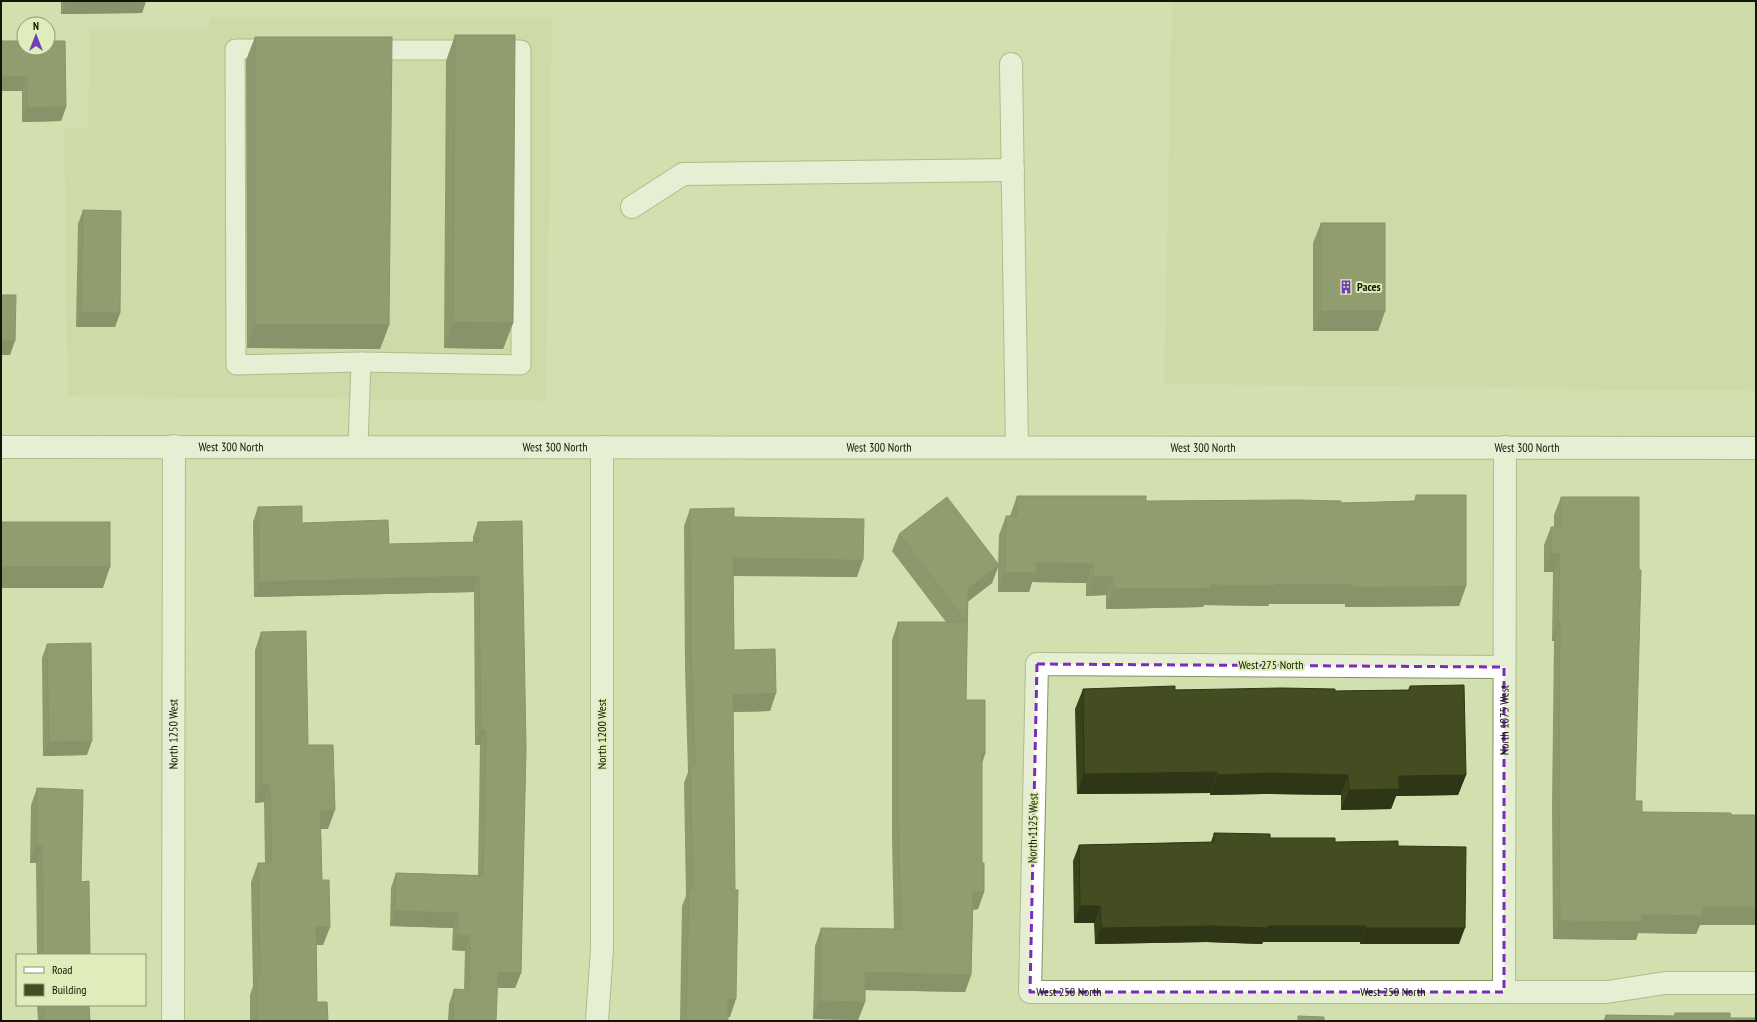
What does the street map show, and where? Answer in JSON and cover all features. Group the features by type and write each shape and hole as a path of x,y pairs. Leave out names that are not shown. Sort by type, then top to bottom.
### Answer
{"street":[{"path":"1011,64 1017,447"},
{"path":"632,207 683,174 1013,170"},
{"name":"West 300 North","path":"1,446 1756,448"},
{"name":"North 1250 West","path":"172,1021 174,446"},
{"name":"North 1200 West","path":"597,1021 602,949 602,447"},
{"name":"North 1075 West","path":"1504,992 1505,447"},
{"name":"West 275 North","path":"1037,664 1504,667"},
{"name":"North 1125 West","path":"1030,992 1037,664"},
{"name":"West 250 North","path":"1030,992 1607,992 1666,983 1756,983"}],"lane":[{"path":"291,50 235,49 236,365 361,362 521,366 521,50 346,50"},
{"path":"358,447 361,362"}],"highlighted area":[{"path":"1037,664 1504,667 1504,992 1030,992"}],"shaded area":[{"path":"1172,1 1756,1 1756,391 1164,384"},
{"path":"209,17 552,17 546,401 68,396 64,129 88,127 90,29 209,29"}],"building":[{"path":"455,35 515,35 513,323 453,322"},
{"path":"255,37 392,37 389,325 255,325"},
{"path":"1,41 16,41 16,56 56,56 56,41 65,41 66,107 27,108 27,77 1,77"},
{"path":"83,210 121,211 120,313 81,313"},
{"name":"Paces","path":"1321,223 1385,223 1385,311 1321,311"},
{"path":"1,295 16,295 15,341 1,341"},
{"path":"1416,495 1466,495 1466,586 1352,588 1352,585 1275,584 1275,586 1210,585 1210,588 1113,589 1113,576 1093,577 1093,564 1036,563 1036,573 1005,573 1006,516 1017,516 1017,496 1146,496 1146,501 1299,500 1341,501 1341,503 1416,501"},
{"path":"947,497 999,565 968,589 966,700 985,700 985,754 982,754 982,863 984,863 984,892 973,892 971,975 865,972 865,1002 820,1001 821,928 901,929 898,821 898,622 966,622 899,534"},
{"path":"1561,497 1639,497 1639,570 1641,570 1635,801 1642,801 1642,812 1731,813 1731,815 1756,815 1756,907 1703,907 1703,916 1642,915 1642,922 1560,921 1560,622 1558,622 1560,554 1551,554 1551,527 1561,527"},
{"path":"302,506 302,523 388,520 389,544 479,542 478,522 522,521 526,749 521,973 498,972 496,1021 453,1021 454,989 469,990 470,936 458,935 458,913 395,911 396,873 483,876 486,730 481,730 479,576 259,582 258,507"},
{"path":"734,508 734,517 864,519 863,560 733,558 734,650 775,649 776,693 733,695 735,890 738,890 736,999 728,999 728,1021 686,1021 689,889 693,889 690,765 695,765 691,651 690,509"},
{"path":"1,522 110,522 110,567 1,567"},
{"path":"306,631 308,745 333,745 335,810 320,811 322,880 329,880 330,927 316,927 317,1002 327,1002 328,1021 257,1021 257,977 260,977 258,863 272,863 270,784 262,785 261,632"},
{"path":"91,643 92,741 49,742 47,644"},
{"path":"1464,685 1466,775 1399,776 1399,789 1349,790 1348,775 1271,773 1217,775 1217,772 1084,774 1083,689 1175,686 1175,690 1282,688 1335,689 1335,691 1410,690 1410,686"},
{"path":"37,788 83,790 81,882 89,881 90,954 43,954 42,846 36,846"},
{"path":"1214,833 1270,834 1270,838 1335,838 1335,842 1398,841 1398,846 1466,847 1465,928 1268,926 1268,928 1212,926 1101,928 1100,906 1080,906 1079,845 1214,842"},
{"path":"44,1006 89,1006 90,1021 44,1021"},
{"path":"1675,1013 1730,1013 1730,1018 1756,1018 1756,1021 1606,1021 1606,1015 1675,1016"},
{"path":"1298,1016 1324,1017 1324,1021 1298,1021"}],"place":[{"name":"Paces","path":"1346,287"}]}
